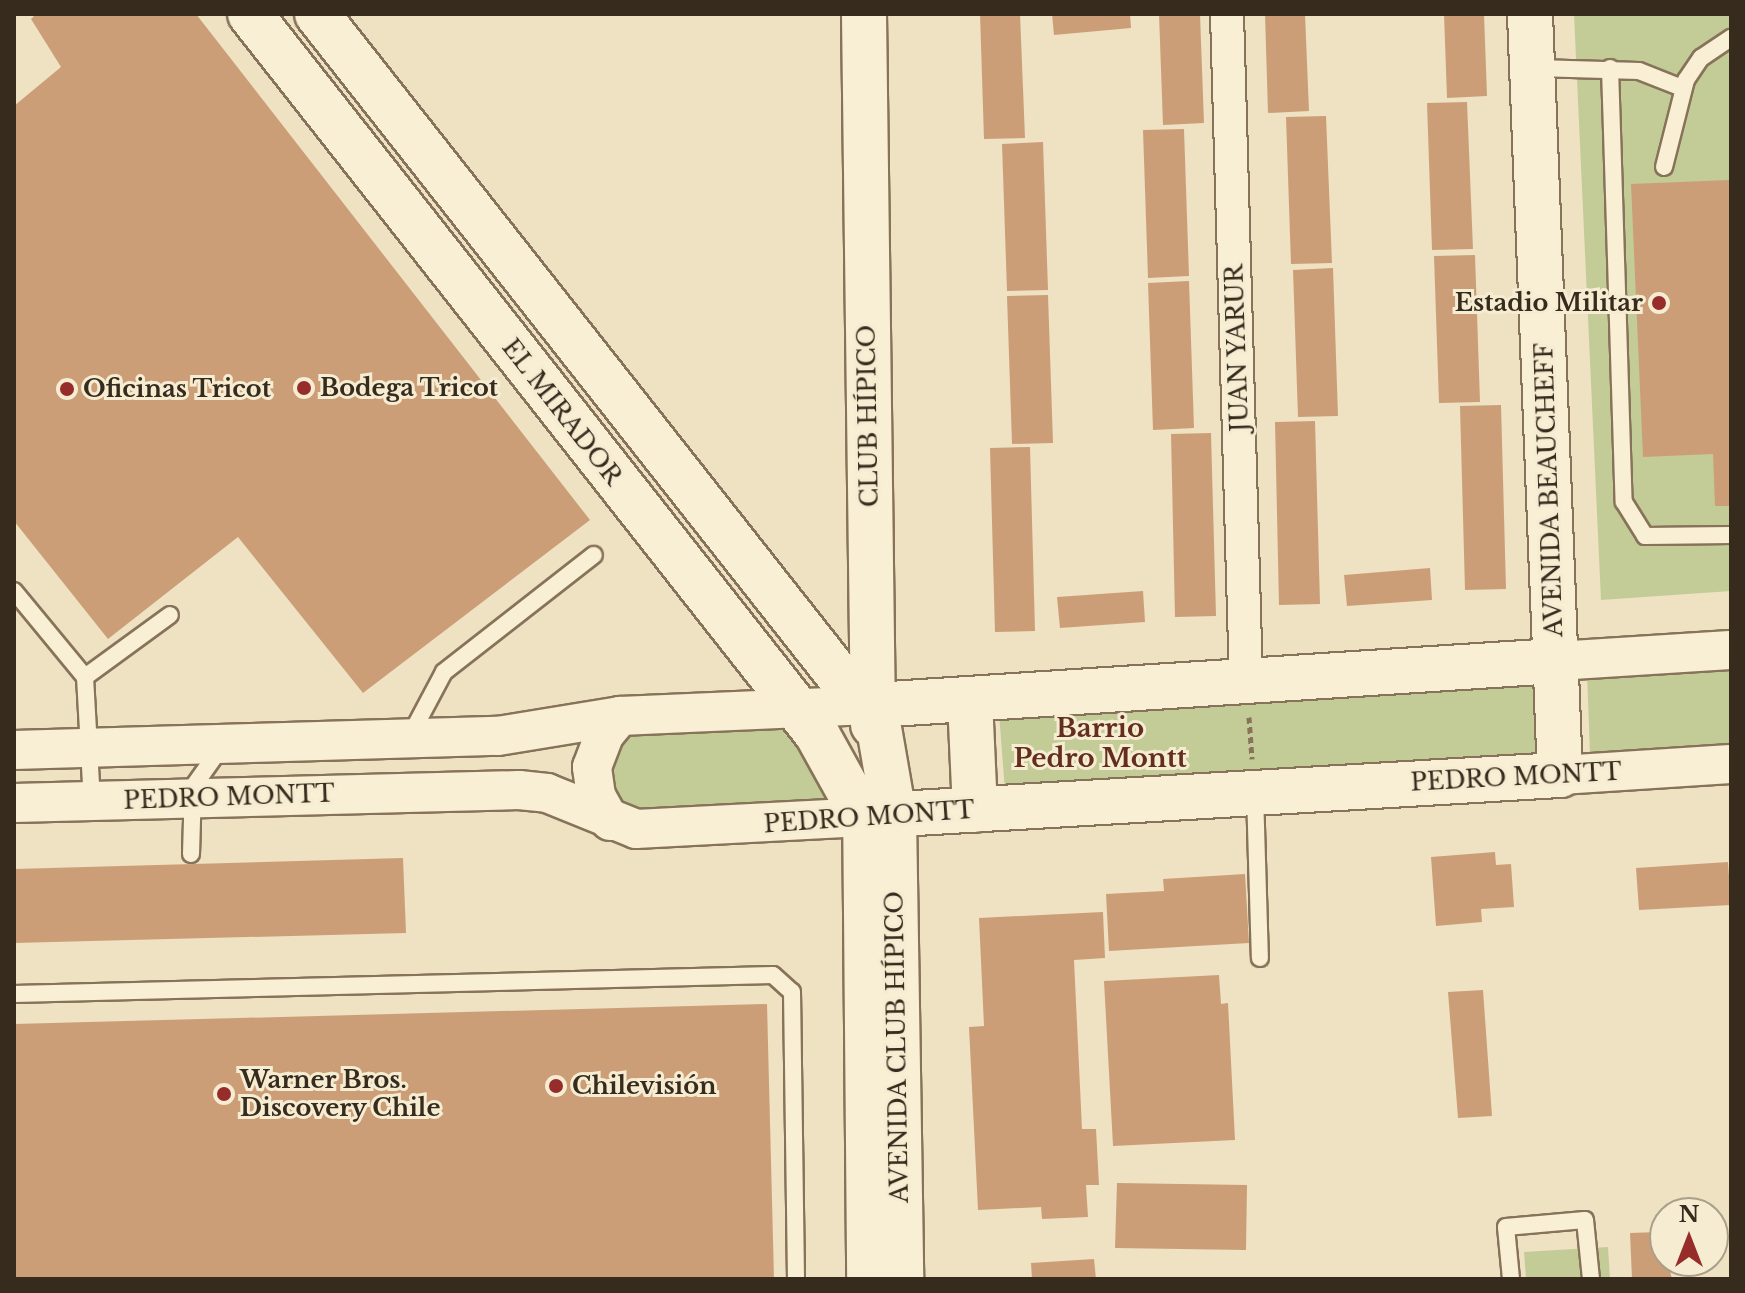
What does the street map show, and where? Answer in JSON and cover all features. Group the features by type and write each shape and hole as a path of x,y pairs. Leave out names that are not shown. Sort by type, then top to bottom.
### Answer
{"main road":[{"name":"EL MIRADOR","path":"250,14 798,709 878,816"},
{"path":"317,14 842,680 875,705 1556,661"},
{"name":"CLUB HÍPICO","path":"864,14 872,617 878,816"},
{"name":"AVENIDA BEAUCHEFF","path":"1530,14 1560,775"},
{"path":"328,113 369,80"},
{"path":"806,635 835,635 872,617"},
{"path":"970,700 975,810"},
{"name":"PEDRO MONTT","path":"878,816 1560,775"},
{"name":"AVENIDA CLUB HÍPICO","path":"869,1279 884,1221 878,816"},
{"name":"AVENIDA CLUB HÍPICO","path":"884,1221 901,1279"}],"street":[{"name":"JUAN YARUR","path":"1227,14 1246,681"},
{"path":"1556,661 1731,650"},
{"path":"14,750 539,733 620,716 875,705"},
{"path":"610,821 596,796 592,767 620,716"},
{"name":"PEDRO MONTT","path":"1560,775 1731,764"},
{"name":"PEDRO MONTT","path":"14,803 534,790 610,821 654,829 878,816"}],"lane":[{"path":"1664,167 1682,88 1701,58 1731,38"},
{"path":"1532,69 1610,68 1682,88"},
{"path":"1610,68 1624,502 1645,536 1731,535"},
{"path":"409,739 444,672 594,555"},
{"path":"14,591 85,677 92,801"},
{"path":"85,677 170,615"},
{"path":"191,854 190,798 205,764 228,744"},
{"path":"1255,792 1260,958"},
{"path":"14,994 773,975 792,992 796,1279"},
{"path":"1511,1279 1506,1227 1585,1220 1591,1279"}],"path":[{"path":"1246,681 1255,792"}],"green space":[{"name":"Estadio Militar","path":"1574,14 1731,14 1731,591 1601,600"},
{"path":"1731,663 1731,745 1590,755 1587,672"},
{"path":"1536,680 1539,755 1005,791 999,713"},
{"path":"780,725 817,769 828,807 630,818 614,806 605,767 629,733"},
{"path":"1608,1247 1610,1279 1526,1279 1524,1252"}],"building":[{"name":"Bodega Tricot","path":"36,14 196,14 590,520 363,693 238,537 108,639 14,521 14,106 61,67 31,19"},
{"path":"980,14 1020,14 1025,138 984,139"},
{"path":"1052,14 1130,14 1131,28 1054,35"},
{"path":"1159,14 1200,14 1204,123 1163,125"},
{"path":"1265,14 1305,14 1309,111 1268,113"},
{"path":"1444,14 1484,14 1487,96 1447,98"},
{"path":"1467,102 1473,249 1432,250 1427,103"},
{"path":"1326,116 1332,263 1291,264 1286,117"},
{"path":"1184,129 1189,276 1148,278 1143,130"},
{"path":"1043,142 1048,290 1007,291 1002,144"},
{"path":"1729,180 1731,506 1715,506 1713,454 1643,457 1631,184"},
{"path":"1475,255 1480,402 1439,403 1434,256"},
{"path":"1333,268 1338,416 1298,417 1293,270"},
{"path":"1189,281 1194,428 1153,430 1148,283"},
{"path":"1048,295 1053,443 1012,444 1007,296"},
{"path":"1501,405 1506,589 1465,590 1460,406"},
{"path":"1315,421 1320,604 1279,605 1275,422"},
{"path":"1211,433 1216,616 1175,617 1171,434"},
{"path":"1030,447 1035,631 995,632 990,448"},
{"path":"1430,568 1432,600 1347,606 1344,575"},
{"path":"1143,591 1145,622 1060,628 1057,597"},
{"path":"1495,852 1496,865 1511,864 1514,907 1481,909 1482,922 1436,926 1431,857"},
{"path":"403,858 406,933 14,943 14,869"},
{"path":"1728,862 1731,905 1639,910 1636,868"},
{"path":"1245,874 1249,943 1109,951 1106,894 1164,891 1163,879"},
{"path":"1103,912 1105,958 1074,960 1082,1129 1096,1129 1099,1185 1086,1185 1088,1217 1042,1219 1041,1207 978,1210 969,1027 984,1026 979,918"},
{"path":"1219,975 1221,1004 1228,1003 1235,1140 1113,1146 1104,981"},
{"path":"1483,990 1492,1116 1458,1118 1448,992"},
{"path":"767,1004 774,1279 14,1279 14,1024"},
{"path":"1117,1183 1247,1185 1246,1250 1115,1248"},
{"path":"1649,1232 1649,1277 1672,1279 1632,1279 1630,1233"},
{"path":"1094,1259 1096,1279 1032,1279 1031,1263"}],"place":[{"name":"Estadio Militar","path":"1659,303"},
{"name":"Bodega Tricot","path":"304,388"},
{"name":"Oficinas Tricot","path":"67,389"},
{"name":"Chilevisión","path":"556,1086"},
{"name":"Warner Bros. Discovery Chile","path":"224,1094"}],"district":[{"name":"Barrio Pedro Montt","path":"1100,744"}]}
